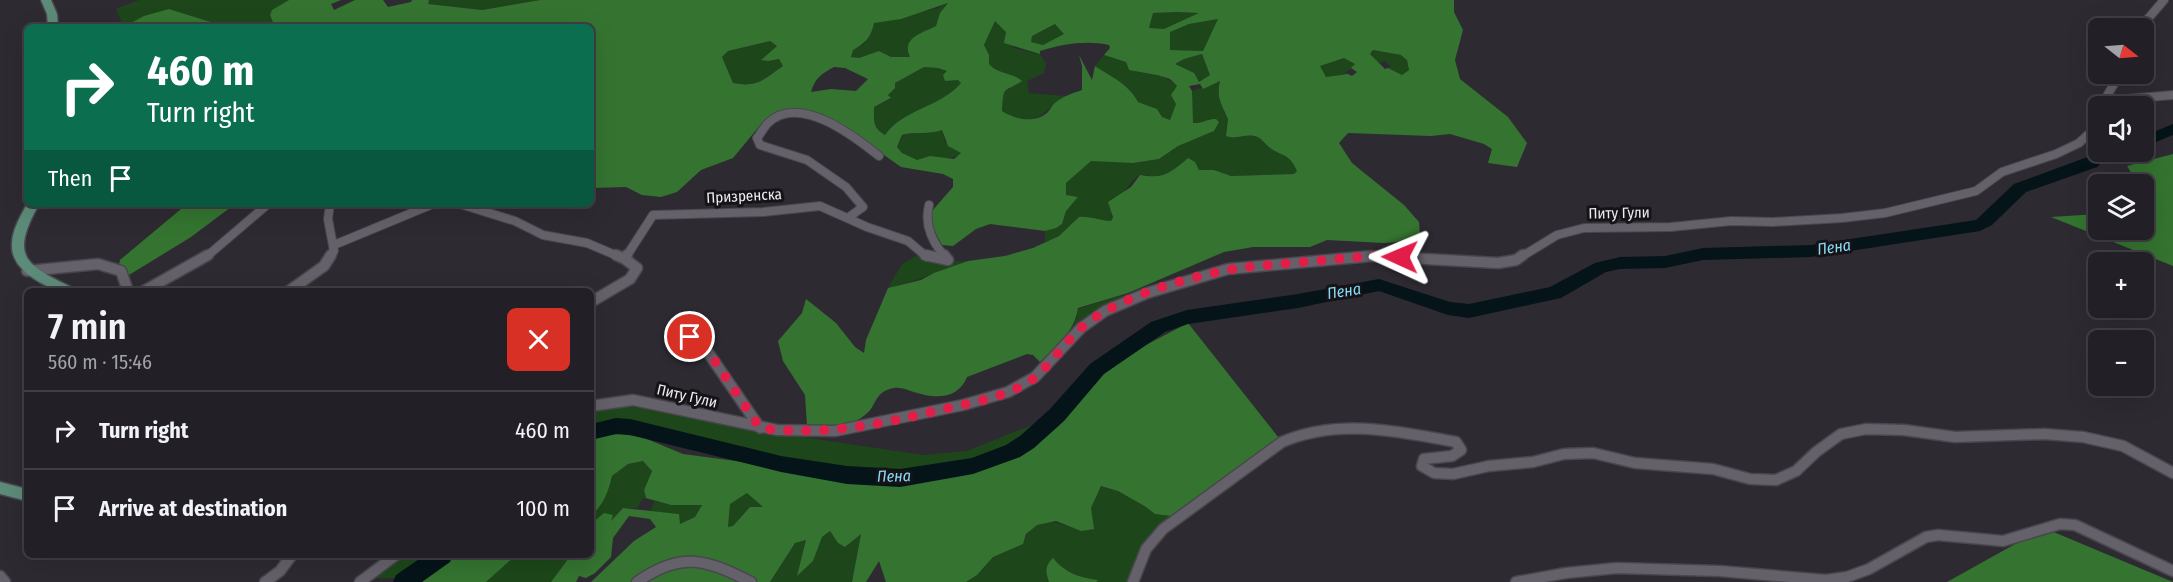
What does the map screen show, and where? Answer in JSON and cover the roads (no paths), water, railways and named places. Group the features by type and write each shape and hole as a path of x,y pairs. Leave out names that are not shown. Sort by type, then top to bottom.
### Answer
{"main road":[{"path":"46,0 53,24"},
{"path":"31,207 16,228 11,243 16,259 27,271 63,288"},
{"path":"0,488 24,494"}],"street":[{"path":"2149,18 2164,0"},
{"path":"2154,97 2173,95"},
{"path":"849,218 863,207 857,196 813,163 793,154 760,145 757,138 764,127 778,114 797,112 812,115 832,124 879,156"},
{"name":"Питу Гули","path":"594,405 633,400 760,428 807,432 835,431 927,413 1008,392 1035,377 1074,335 1105,311 1147,293 1228,269 1372,256 1498,263 1516,260 1537,245 1557,235 1584,228 1671,227 1731,221 1773,222 1885,213 1976,191 2002,172 2056,154 2079,143 2088,135"},
{"name":"Призренска","path":"625,259 653,215 714,211 763,212 820,206 867,227 911,242 927,257 948,260 939,250 927,228 929,205"},
{"path":"150,288 201,261 264,207"},
{"path":"293,288 324,266 334,251 328,219 330,207"},
{"path":"334,245 426,207"},
{"path":"470,207 515,221 543,235 587,243 625,259 637,268 630,279 594,300"},
{"path":"27,271 40,267 60,269 104,263 122,271 127,288"},
{"path":"690,337 708,351 760,428"},
{"path":"1133,582 1146,549 1163,529 1282,442 1299,433 1316,430 1395,432 1456,442 1461,450 1452,456 1424,459 1422,466 1434,473 1454,474 1489,465 1533,462 1564,454 1593,453 1635,463 1713,469 1750,479 1776,480 1796,471 1816,452 1841,434 1866,429 1904,430 1955,436 2044,434 2083,437 2123,446 2173,472"},
{"path":"1516,582 1566,573 1617,568 1719,571 1826,580 1847,577 1869,569 1926,537 2003,541 2060,524 2075,525 2173,571"},
{"path":"265,582 280,571 290,558"},
{"path":"360,582 392,558"},
{"path":"636,582 655,569 689,559 711,563 751,582"},
{"path":"0,576 5,582"}],"waterway":[{"name":"Пена","path":"2154,138 2173,129"},
{"name":"Пена","path":"594,431 616,426 630,427 781,464 847,475 900,478 973,466 1013,451 1027,442 1057,415 1097,369 1158,327 1187,317 1298,301 1379,285 1448,308 1469,311 1555,293 1601,267 1620,263 1665,262 1703,254 1811,251 1980,225 2020,188 2045,177 2092,162"},
{"name":"Пена","path":"404,582 438,558"}]}
